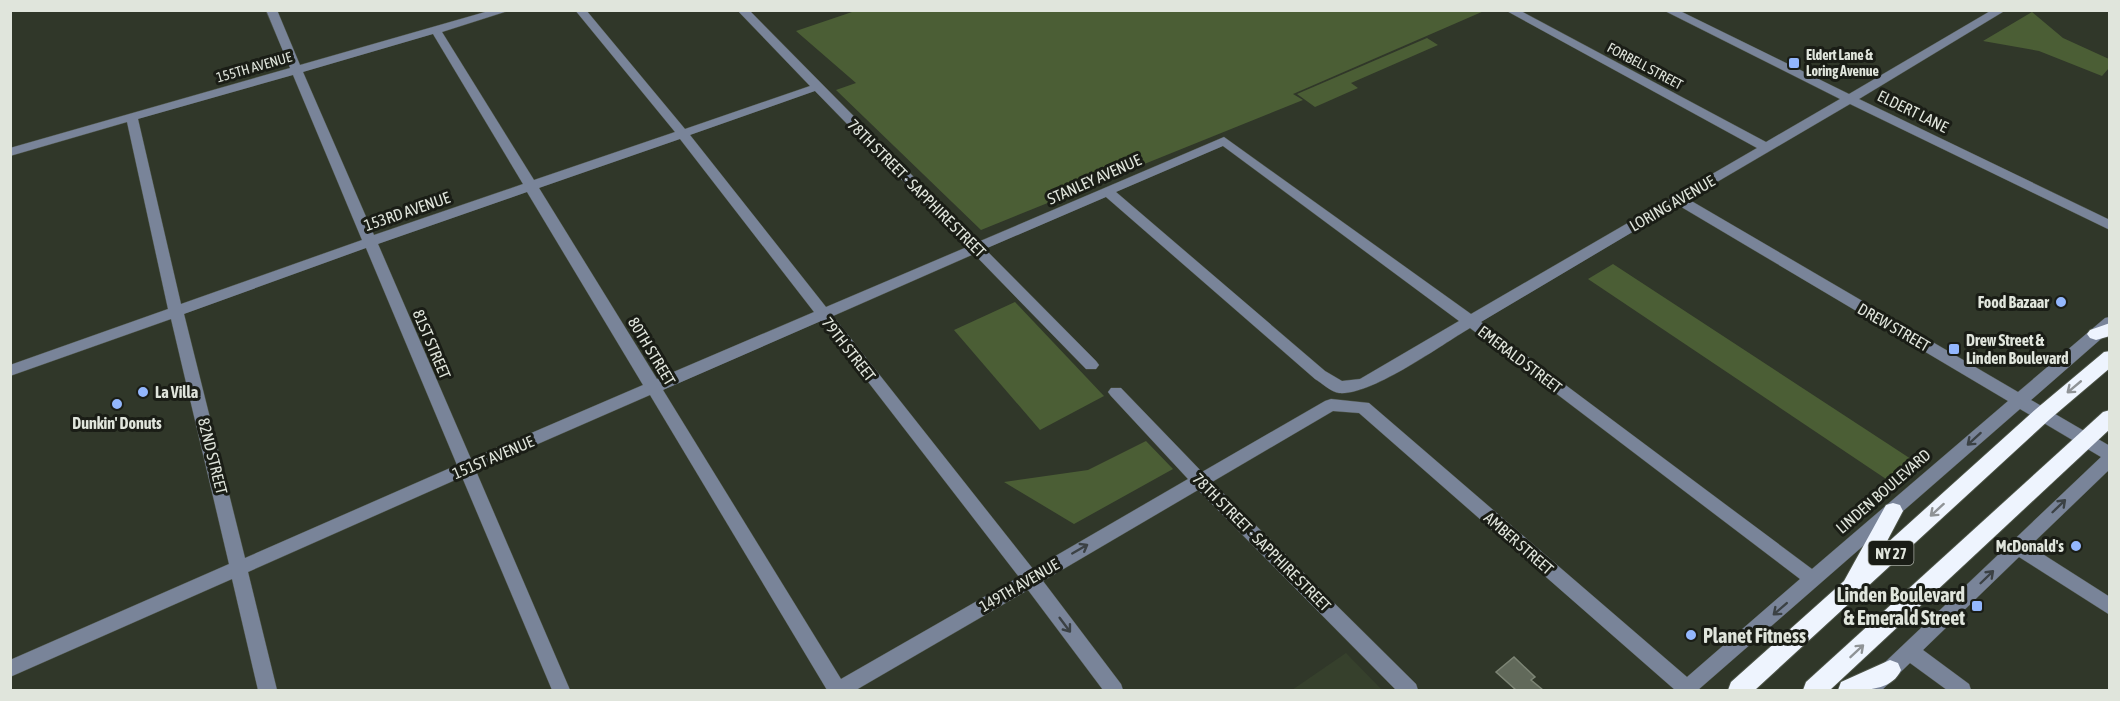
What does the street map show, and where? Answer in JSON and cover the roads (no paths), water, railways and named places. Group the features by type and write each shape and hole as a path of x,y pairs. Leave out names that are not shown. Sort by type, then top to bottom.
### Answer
{"highway":[{"name":"NY 27","path":"1739,690 2109,357"},
{"name":"NY 27","path":"1814,690 2109,417"},
{"path":"1847,593 1893,511"},
{"path":"1849,690 1890,670"}],"street":[{"name":"81ST STREET","path":"271,10 561,690"},
{"name":"155TH AVENUE","path":"10,152 506,10"},
{"name":"79TH STREET","path":"580,10 683,134 1114,690"},
{"name":"78TH STREET - SAPPHIRE STREET","path":"742,10 1091,365"},
{"name":"ELDERT LANE","path":"1668,10 2109,226"},
{"name":"LORING AVENUE","path":"1107,191 1320,375 1340,387 1363,384 2001,10"},
{"name":"FORBELL STREET","path":"1512,11 1767,148"},
{"name":"80TH STREET","path":"436,30 838,690"},
{"name":"153RD AVENUE","path":"10,371 369,242 817,87"},
{"name":"82ND STREET","path":"132,117 176,311 268,690"},
{"name":"STANLEY AVENUE","path":"977,249 1224,141"},
{"name":"EMERALD STREET","path":"1224,141 1470,321 1814,580"},
{"name":"DREW STREET","path":"1678,200 2109,454"},
{"name":"151ST AVENUE","path":"10,669 466,468 977,249"},
{"name":"LINDEN BOULEVARD","path":"1686,690 2018,400 2102,332 2109,322"},
{"name":"78TH STREET - SAPPHIRE STREET","path":"1116,392 1199,480 1409,690"},
{"name":"AMBER STREET","path":"1199,480 1331,405 1347,404 1364,407 1686,690"},
{"path":"1869,690 2109,458"},
{"name":"149TH AVENUE","path":"838,690 1199,480"},
{"path":"2018,547 2109,608"},
{"path":"1910,651 1962,690"}],"place":[{"name":"Eldert Lane & Loring Avenue","path":"1794,63"},
{"name":"Food Bazaar","path":"2061,302"},
{"name":"Drew Street & Linden Boulevard","path":"1954,349"},
{"name":"La Villa","path":"143,392"},
{"name":"Dunkin' Donuts","path":"117,404"},
{"name":"McDonald's","path":"2076,546"},
{"name":"Linden Boulevard & Emerald Street","path":"1977,606"},
{"name":"Planet Fitness","path":"1691,635"}]}
